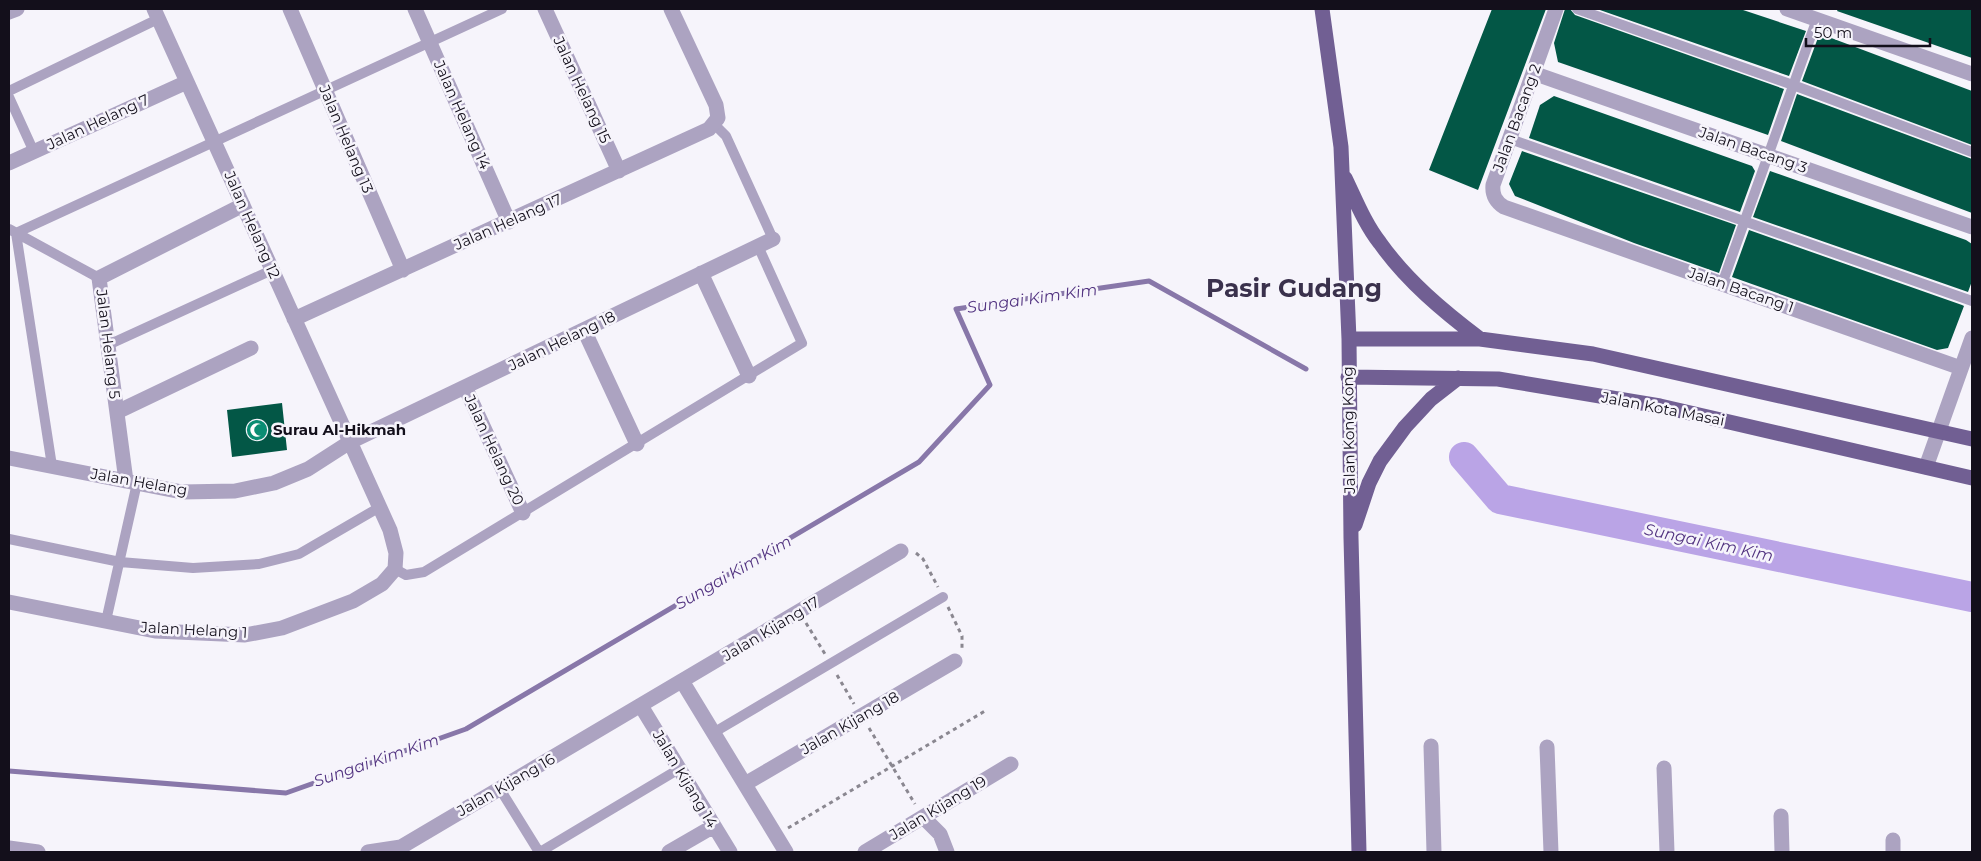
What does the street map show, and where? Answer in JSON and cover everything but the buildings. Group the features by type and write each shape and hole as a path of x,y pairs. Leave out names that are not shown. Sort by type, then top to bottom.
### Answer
{"main road":[{"name":"Jalan Kong Kong","path":"1322,9 1341,147 1349,339 1351,538 1359,852"},
{"path":"1342,170 1363,216 1397,266 1443,311 1480,340"},
{"path":"1349,339 1480,340 1593,354 1972,439"},
{"name":"Jalan Kota Masai","path":"1348,377 1498,379 1660,406 1972,478"},
{"path":"1351,538 1369,482 1380,461 1405,427 1430,399 1458,378"}],"street":[{"path":"9,12 16,9"},
{"name":"Jalan Helang 13","path":"290,9 402,270"},
{"name":"Jalan Helang 14","path":"415,9 509,222"},
{"name":"Jalan Helang 15","path":"545,9 619,171"},
{"path":"671,9 716,105 716,121"},
{"name":"Jalan Bacang 2","path":"1520,212 1498,203 1492,192 1556,9"},
{"path":"1787,9 1972,74"},
{"name":"Jalan Helang 12","path":"156,14 390,530 396,553 395,569"},
{"name":"Jalan Bacang 3","path":"1533,73 1972,227"},
{"name":"Jalan Helang 7","path":"9,163 187,82"},
{"name":"Jalan Helang 17","path":"294,319 709,129 716,121"},
{"name":"Jalan Helang 5","path":"132,482 117,412 99,278 243,206"},
{"name":"Jalan Bacang 1","path":"1520,212 1962,368"},
{"name":"Jalan Helang 18","path":"350,442 773,238"},
{"path":"701,273 749,376"},
{"path":"584,330 637,444"},
{"path":"1926,468 1972,338"},
{"path":"117,412 251,348"},
{"name":"Jalan Helang 20","path":"465,387 523,512"},
{"name":"Jalan Helang","path":"9,458 182,492 234,491 274,483 308,469 350,442"},
{"name":"Jalan Kijang 17","path":"641,706 901,551"},
{"name":"Jalan Helang 1","path":"9,602 155,631 245,635 282,628 354,601 382,584 395,569"},
{"name":"Jalan Kijang 18","path":"745,784 956,661"},
{"path":"682,682 786,852"},
{"name":"Jalan Kijang 14","path":"641,706 730,852"},
{"name":"Jalan Kijang 16","path":"368,852 402,850 500,789 641,706"},
{"path":"1432,746 1434,852"},
{"path":"1547,747 1550,852"},
{"name":"Jalan Kijang 19","path":"865,852 1010,764"},
{"path":"1664,768 1667,852"},
{"path":"1781,816 1782,852"},
{"path":"923,817 940,834 947,852"},
{"path":"669,852 714,826"},
{"path":"9,848 38,852"}],"lane":[{"path":"12,231 214,142 502,9"},
{"path":"1577,9 1793,85 1972,152"},
{"path":"9,91 156,14"},
{"path":"1722,284 1817,19"},
{"path":"9,96 34,152"},
{"path":"716,121 726,136 773,238"},
{"path":"1510,139 1972,301"},
{"path":"12,231 99,278"},
{"path":"12,231 52,466"},
{"path":"395,569 406,575 424,572 802,344 758,246"},
{"path":"108,345 272,270"},
{"path":"106,621 120,562 132,482"},
{"path":"9,539 120,562 193,568 258,564 299,554 380,507"},
{"path":"713,733 943,597"},
{"path":"500,789 540,852 679,769"}],"path":[{"path":"776,836 985,711"}],"waterway":[{"name":"Sungai Kim Kim","path":"9,771 286,793 466,729 919,462 990,385 956,309 1149,281 1306,369"},
{"name":"Sungai Kim Kim","path":"1464,457 1500,499 1972,597"}],"place":[{"name":"Surau Al-Hikmah","path":"257,430"}],"district":[{"name":"Pasir Gudang","path":"1294,288"}]}
